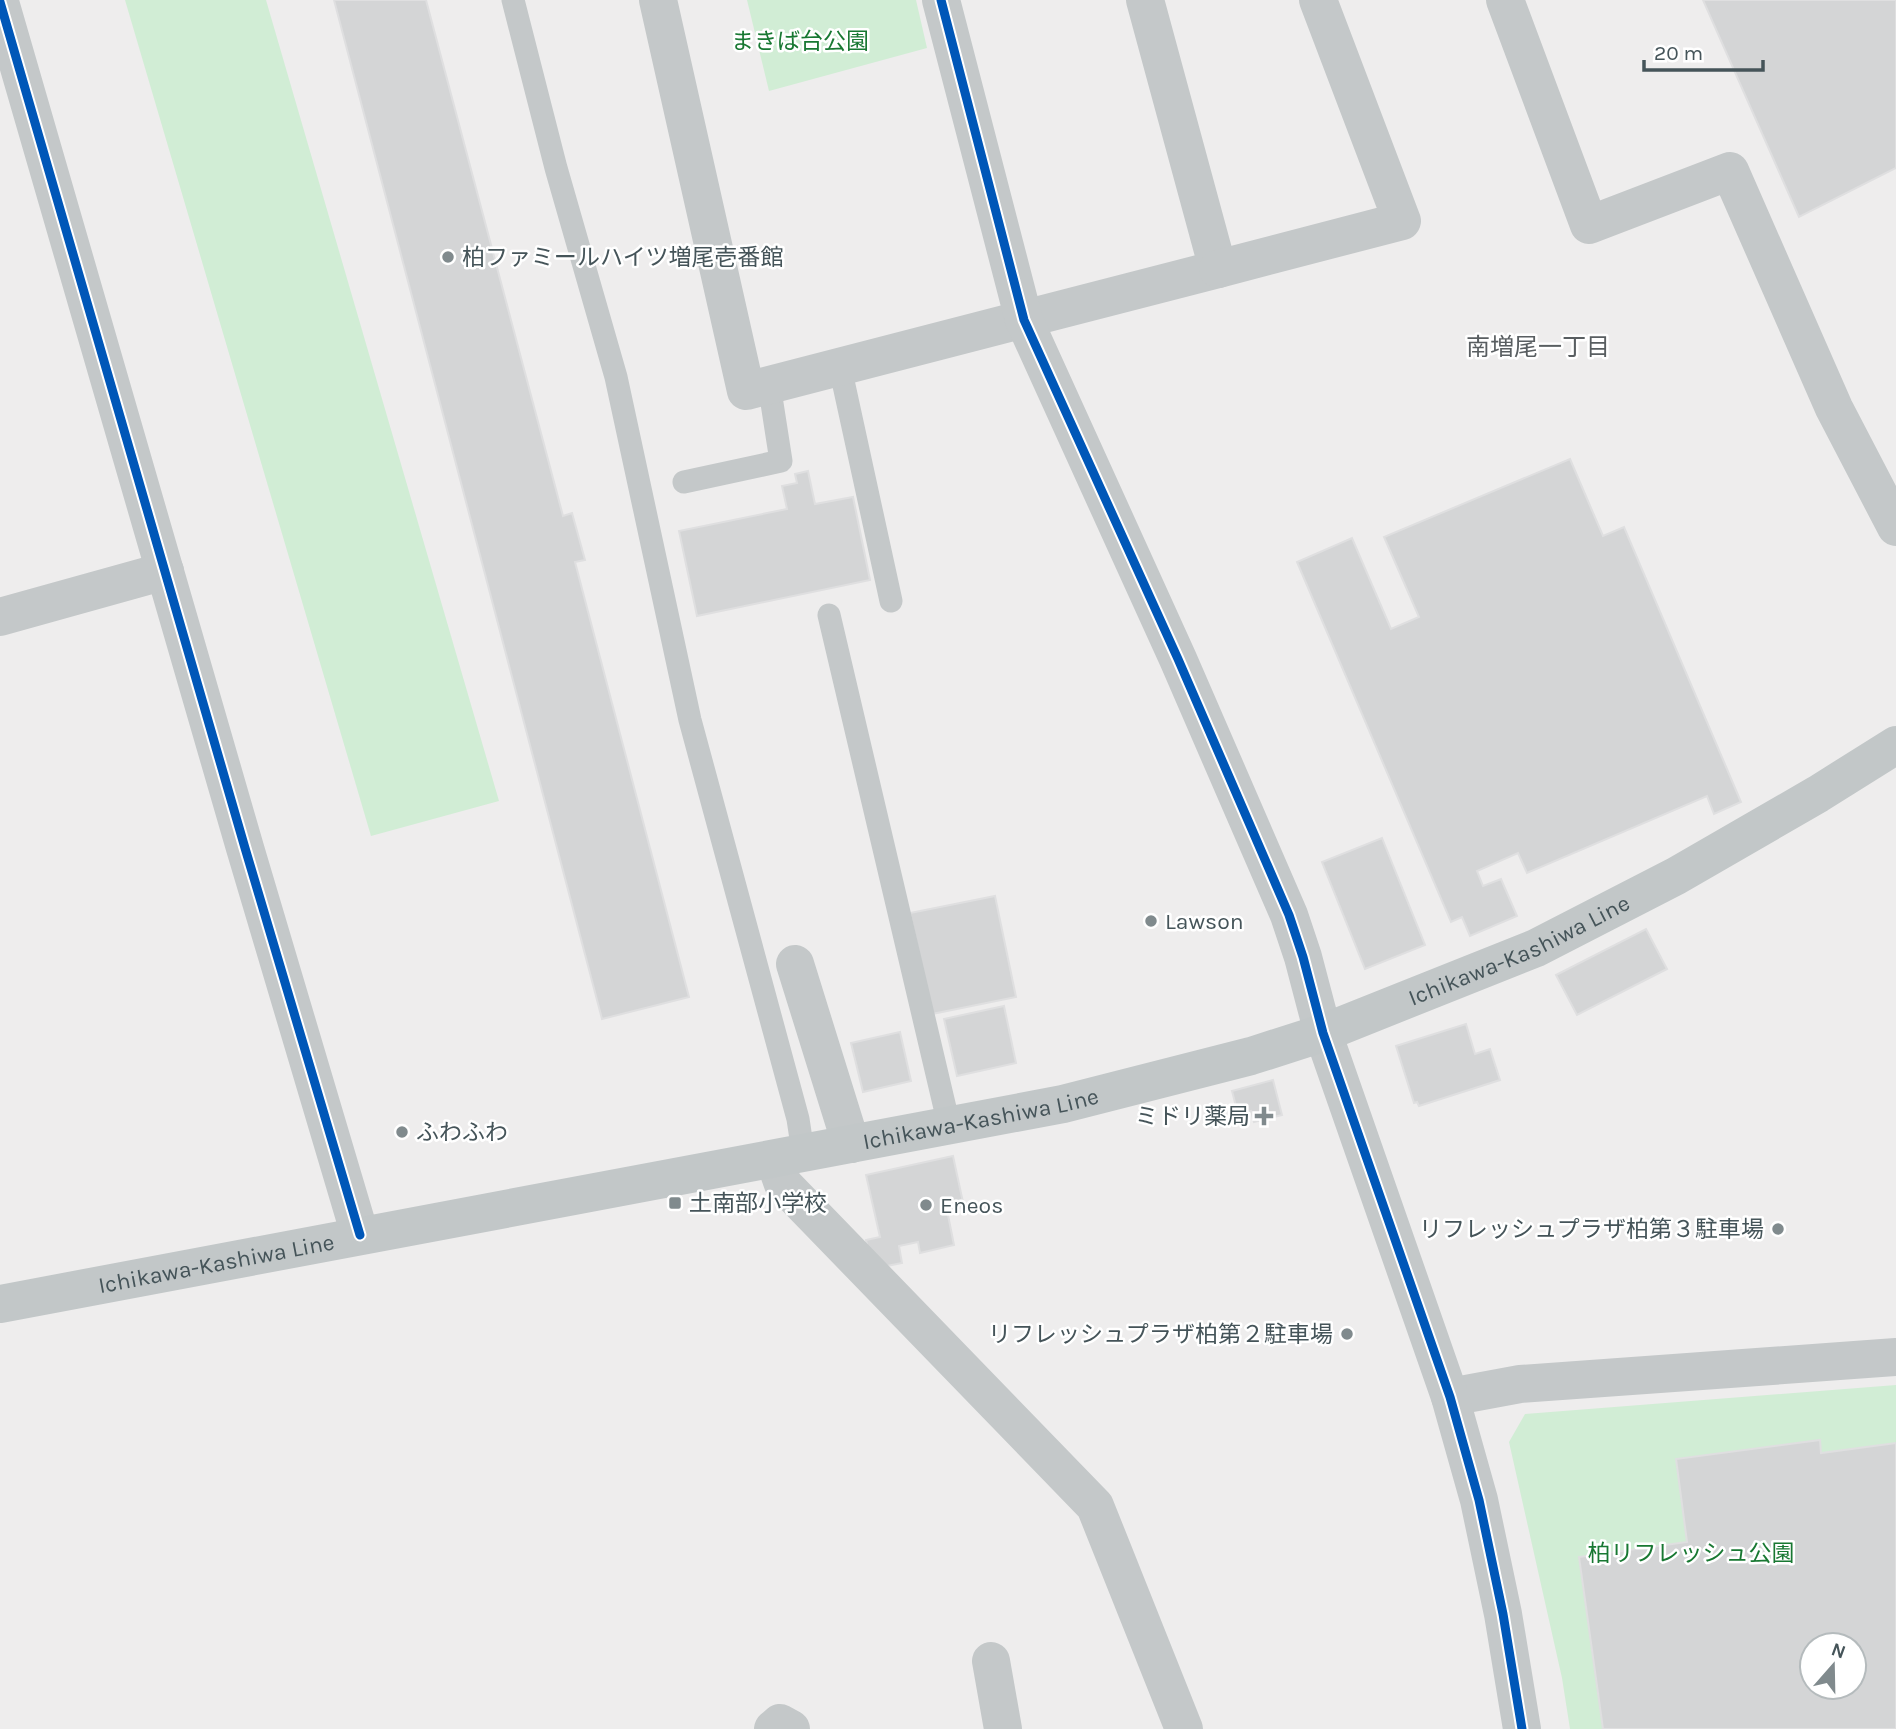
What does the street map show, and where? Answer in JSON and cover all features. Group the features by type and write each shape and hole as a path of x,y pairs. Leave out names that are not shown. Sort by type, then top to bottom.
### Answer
{"main road":[{"name":"Ichikawa-Kashiwa Line","path":"0,1304 1063,1104 1251,1056 1323,1034 1536,948 1676,876 1818,794 1896,745"}],"street":[{"path":"658,0 746,391 1402,221 1318,0"},
{"path":"941,0 1024,320 1172,647 1289,915 1323,1034 1450,1397 1479,1500 1503,1614 1522,1729"},
{"path":"1145,0 1218,269"},
{"path":"1505,0 1589,225 1730,171 1834,408 1896,527"},
{"path":"0,2 360,1235"},
{"path":"0,617 165,571"},
{"path":"795,964 851,1144"},
{"path":"789,1155 783,1184 1096,1506 1184,1729"},
{"path":"1450,1397 1520,1384 1896,1357"},
{"path":"991,1661 1003,1729"},
{"path":"773,1729 780,1723 791,1729"}],"lane":[{"path":"513,0 556,168 616,377 690,719 798,1119 789,1155"},
{"path":"841,367 891,601"},
{"path":"684,482 781,461 769,384"},
{"path":"829,615 949,1125"}],"green space":[{"path":"125,0 266,0 499,801 371,836"},
{"name":"まきば台公園","path":"747,0 916,0 927,48 769,91"},
{"name":"柏リフレッシュ公園","path":"1896,1385 1896,1729 1570,1729 1562,1678 1509,1442 1525,1414"}],"building":[{"name":"柏ファミールハイツ増尾壱番館","path":"334,0 426,0 563,516 572,513 585,560 575,562 689,997 602,1019"},
{"path":"1703,0 1896,0 1896,168 1799,217"},
{"path":"1570,459 1603,536 1624,527 1741,802 1714,814 1707,796 1527,873 1518,853 1477,871 1483,886 1501,879 1517,916 1470,936 1462,917 1451,922 1297,562 1352,538 1391,629 1419,617 1384,537"},
{"path":"808,471 815,504 853,497 870,580 697,616 679,531 787,509 782,486 797,483 795,474"},
{"path":"1382,838 1425,945 1365,969 1322,862"},
{"path":"995,896 1016,997 932,1014 910,913"},
{"path":"1646,929 1667,969 1577,1015 1556,975"},
{"path":"1004,1006 1016,1063 957,1076 944,1019"},
{"path":"1466,1024 1475,1054 1490,1049 1500,1080 1419,1106 1417,1102 1414,1103 1396,1046"},
{"path":"900,1032 911,1081 863,1092 851,1043"},
{"path":"1273,1080 1282,1115 1254,1122 1251,1111 1238,1114 1232,1091"},
{"path":"953,1156 964,1207 947,1210 954,1245 920,1253 918,1242 899,1246 902,1263 872,1269 866,1240 880,1237 866,1175"},
{"name":"柏リフレッシュ公園","path":"1820,1440 1821,1453 1896,1443 1896,1729 1603,1729 1579,1557 1687,1542 1676,1459"}],"cycle path":[{"path":"941,0 1024,320 1178,659 1289,915 1323,1033 1450,1397 1479,1500 1503,1614 1522,1729"},
{"path":"0,2 360,1235"}],"place":[{"name":"柏ファミールハイツ増尾壱番館","path":"448,257"},
{"name":"Lawson","path":"1151,921"},
{"name":"ミドリ薬局","path":"1264,1116"},
{"name":"ふわふわ","path":"402,1132"},
{"name":"土南部小学校","path":"675,1203"},
{"name":"Eneos","path":"926,1205"},
{"name":"リフレッシュプラザ柏第３駐車場","path":"1778,1229"},
{"name":"リフレッシュプラザ柏第２駐車場","path":"1347,1334"}],"district":[{"name":"南増尾一丁目","path":"1538,347"}]}
